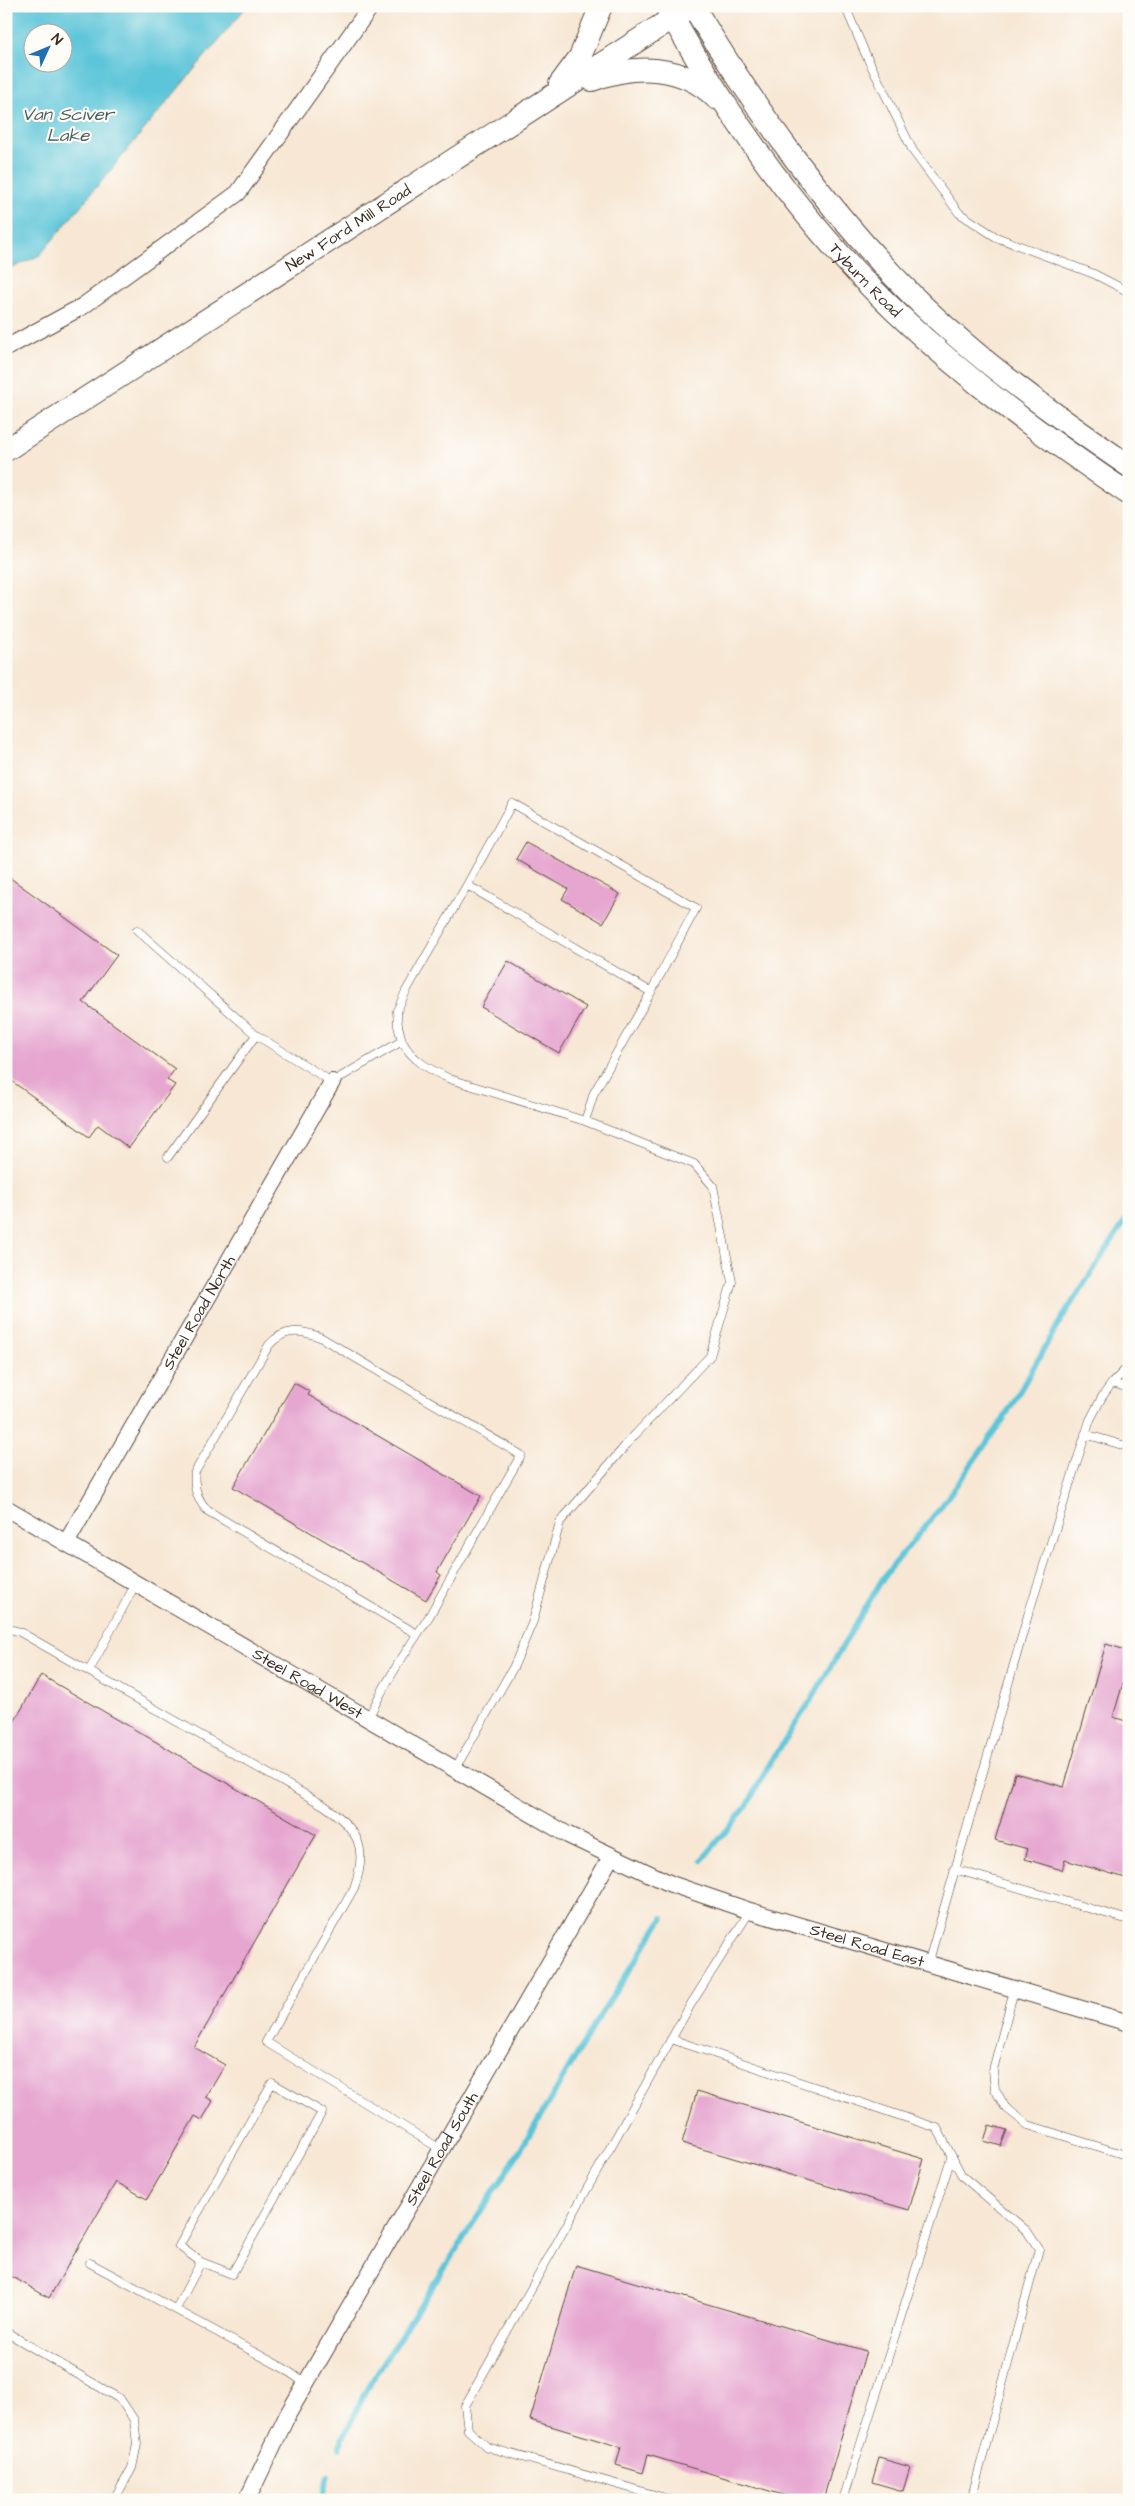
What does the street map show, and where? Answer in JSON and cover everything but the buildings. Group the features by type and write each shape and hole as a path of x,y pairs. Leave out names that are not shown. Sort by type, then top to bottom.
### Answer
{"main road":[{"path":"550,97 580,57 602,6"},
{"name":"New Ford Mill Road","path":"6,450 550,97 680,9"},
{"name":"Tyburn Road","path":"680,9 736,120 782,184 826,237 896,313 1006,407 1063,450 1129,494"},
{"name":"Tyburn Road","path":"680,9 781,142 871,252 938,318 1026,392 1129,466"},
{"path":"550,97 615,71 657,70 696,82 710,93 736,120"}],"street":[{"path":"6,348 83,306 238,193 371,6"},
{"name":"Steel Road North","path":"66,1543 332,1082"},
{"name":"Steel Road West","path":"6,1508 368,1719 611,1857"},
{"name":"Steel Road South","path":"247,2500 274,2440 611,1857"},
{"name":"Steel Road East","path":"611,1857 671,1884 750,1911 1129,2023"}],"lane":[{"path":"845,6 865,53 912,151 959,213 996,237 1094,274 1129,292"},
{"path":"455,1769 514,1666 533,1621 560,1522 631,1439 710,1356 732,1282 714,1186 694,1164 585,1121 450,1079 432,1071 408,1054 402,1041 397,1011 406,991 512,803 696,908 594,1092 585,1121"},
{"path":"467,885 651,992"},
{"path":"137,930 256,1035 332,1082 402,1041"},
{"path":"168,1156 256,1035"},
{"path":"368,1719 384,1684 418,1634 521,1455 320,1337 294,1331 283,1333 269,1345 195,1472 194,1481 197,1496 208,1511 418,1634"},
{"path":"928,1964 1028,1615 1085,1434 1095,1407 1112,1383 1129,1366"},
{"path":"1112,1383 1129,1388"},
{"path":"1085,1434 1129,1447"},
{"path":"89,1671 136,1583"},
{"path":"6,1628 20,1632 325,1806 342,1818 355,1832 361,1860 360,1873 354,1888 266,2042 442,2150"},
{"path":"954,1869 1129,1920"},
{"path":"672,2500 486,2447 468,2430 465,2406 671,2039 750,1911"},
{"path":"1014,1990 993,2070 995,2089 1004,2107 1028,2124 1129,2156"},
{"path":"671,2039 937,2128 962,2176 1027,2231 1039,2249 971,2500"},
{"path":"272,2083 322,2112 232,2274 201,2262 179,2246 272,2083"},
{"path":"843,2500 951,2158"},
{"path":"176,2309 201,2262"},
{"path":"90,2263 285,2369 306,2384"},
{"path":"6,2332 120,2399 134,2420 137,2444 132,2468 114,2500"}],"water":[{"name":"Van Sciver Lake","path":"6,6 247,6 40,255 6,271"}],"waterway":[{"path":"702,1860 747,1806 767,1768 811,1700 883,1578 940,1508 1003,1420 1062,1318 1129,1215"},
{"path":"339,2447 366,2390 521,2149 601,2014 663,1918"},
{"path":"321,2500 328,2476"}]}
